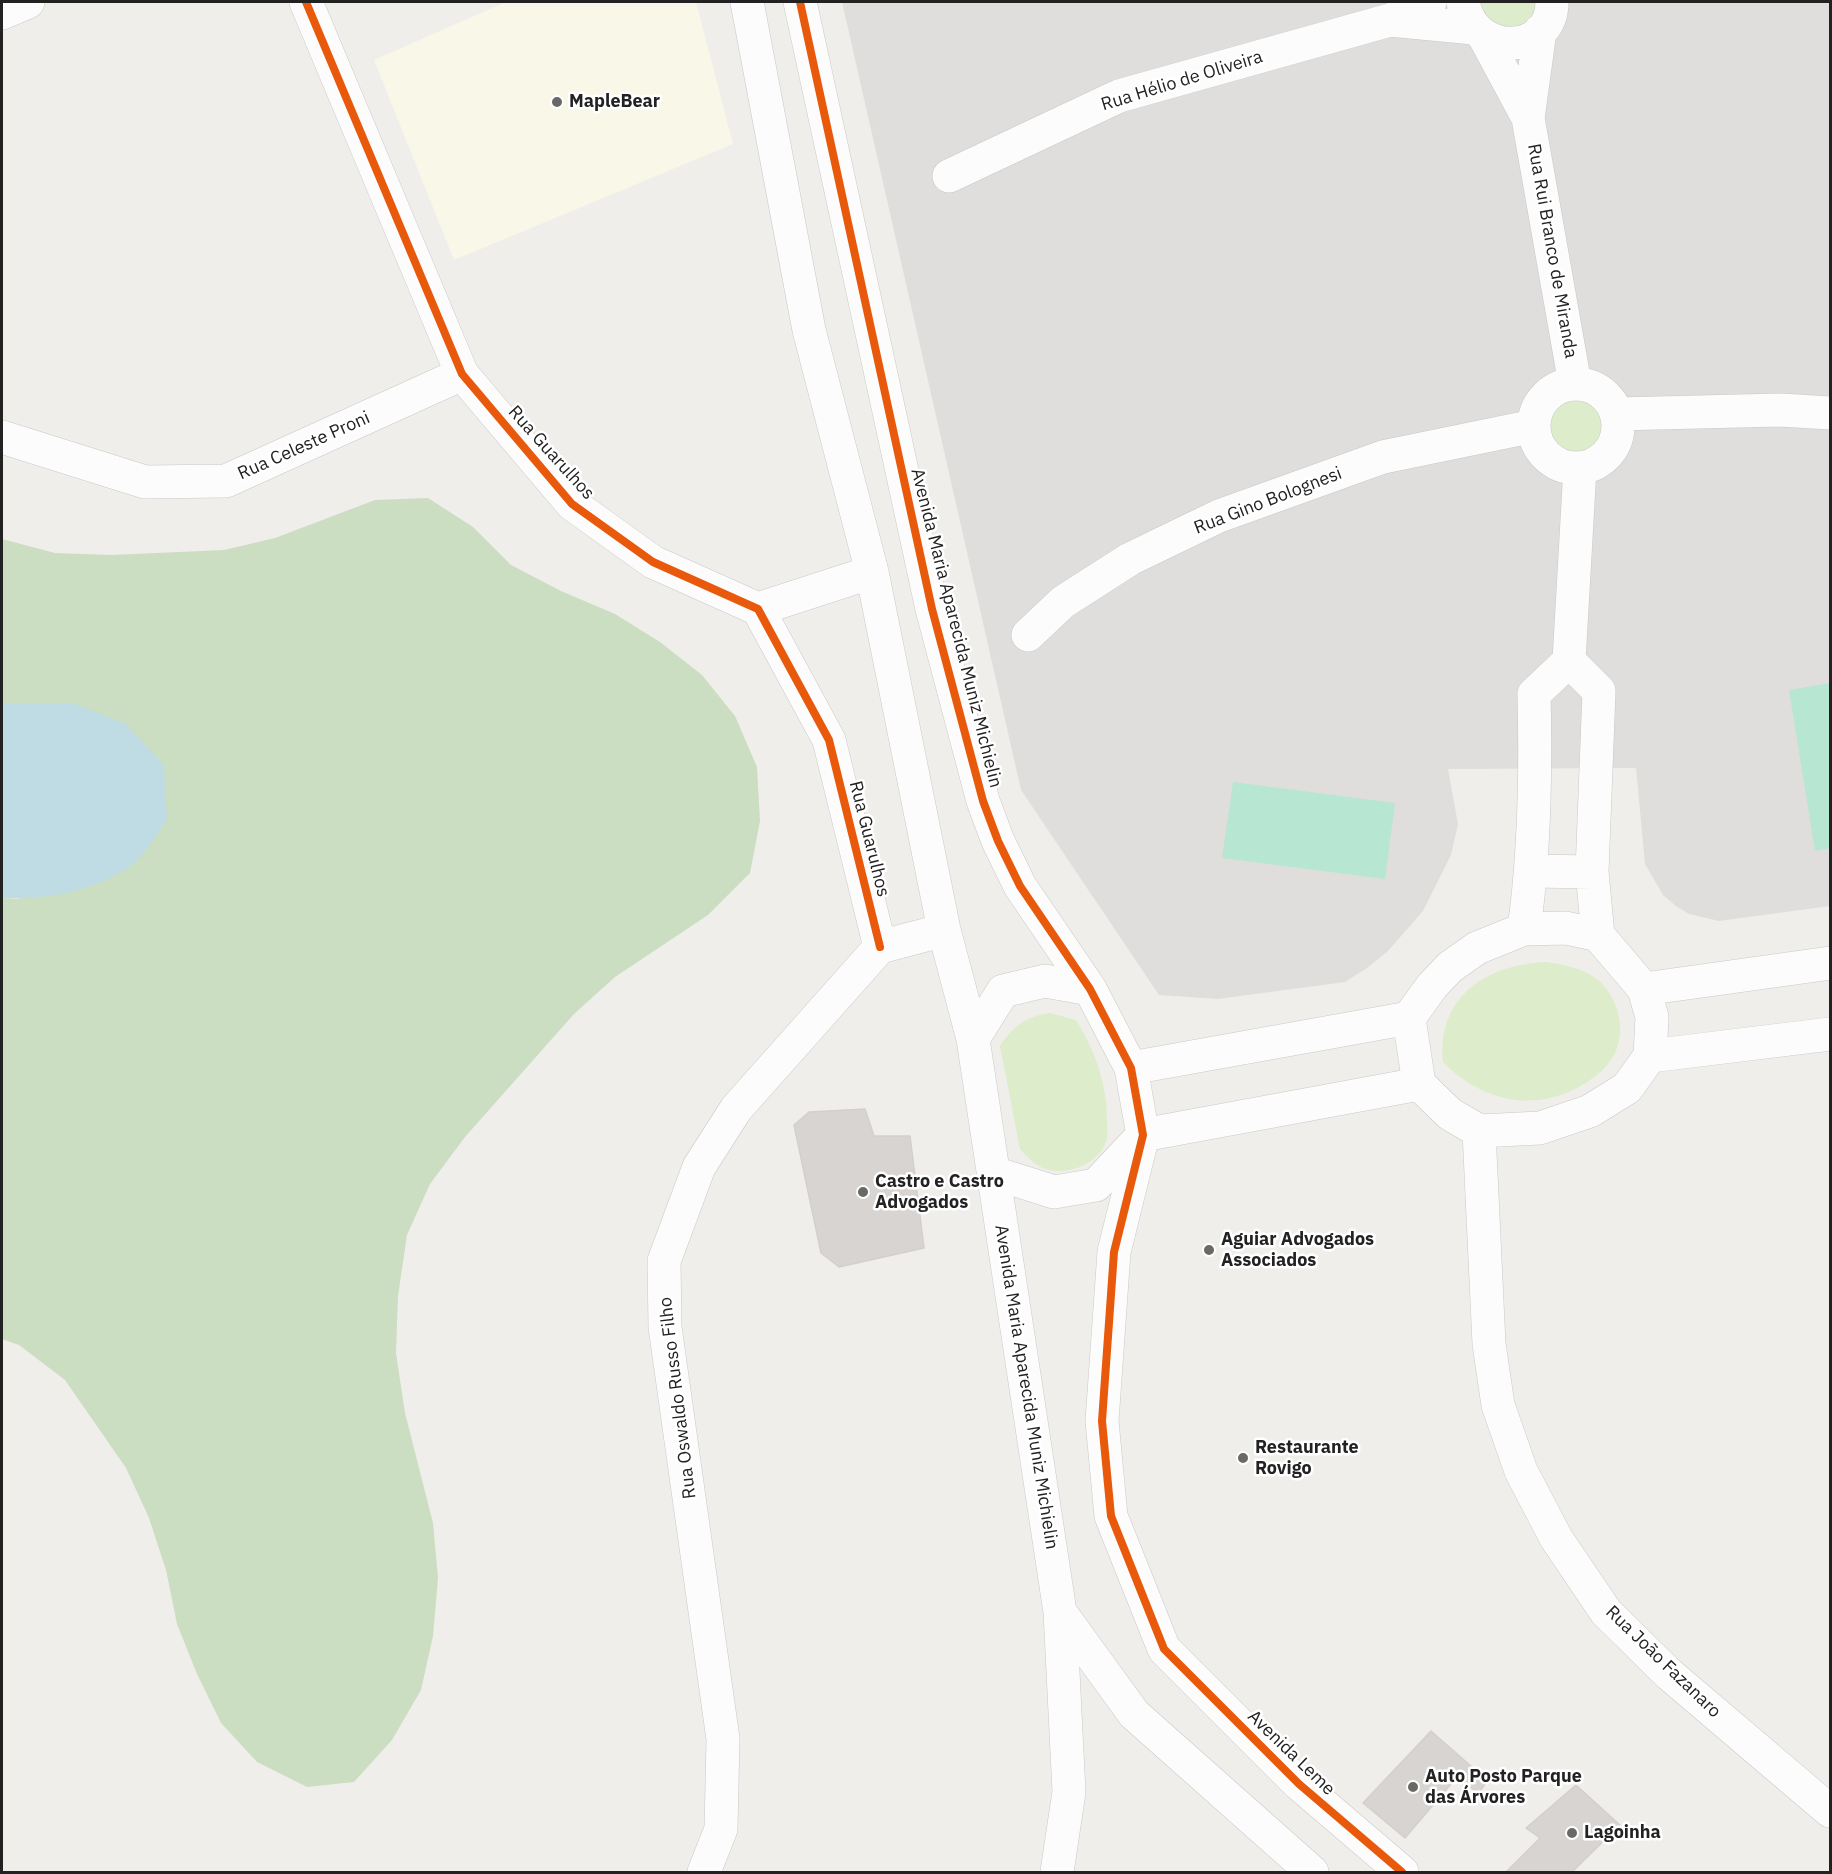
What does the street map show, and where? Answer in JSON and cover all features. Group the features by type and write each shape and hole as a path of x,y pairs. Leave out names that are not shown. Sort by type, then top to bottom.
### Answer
{"street":[{"path":"2,13 28,2"},
{"name":"Rua Guarulhos","path":"306,2 462,374 572,504 653,562 759,609 829,740 880,947"},
{"name":"Avenida Maria Aparecida Muniz Michielin","path":"747,2 809,330 873,572 944,930 974,1039 1060,1611 1069,1792 1057,1872"},
{"name":"Avenida Maria Aparecida Muniz Michielin","path":"800,2 932,609 983,801 998,842 1020,886 1090,990 1131,1068 1143,1135 1114,1252 1102,1421 1111,1516 1164,1649"},
{"path":"1390,20 1430,2"},
{"name":"Rua Rui Branco de Miranda","path":"1552,2 1548,20 1540,31 1528,118 1575,384"},
{"path":"1390,20 1474,23 1499,44 1514,44 1529,39 1540,31"},
{"name":"Rua Hélio de Oliveira","path":"949,176 1119,96 1390,20"},
{"name":"Rua Rui Branco de Miranda","path":"1474,23 1528,118"},
{"name":"Rua Celeste Proni","path":"2,437 145,482 226,481 462,374"},
{"path":"1575,384 1589,386 1601,392 1617,414 1618,426 1611,449 1592,464 1580,468 1554,461 1543,452 1534,426 1542,402 1556,390 1575,384"},
{"path":"1617,414 1780,410 1830,412"},
{"name":"Rua Gino Bolognesi","path":"1028,635 1063,602 1130,559 1219,516 1383,457 1534,426"},
{"path":"1524,929 1532,871 1535,767 1534,694 1569,661 1580,468"},
{"path":"759,609 873,572"},
{"path":"1409,1018 1419,1084 1450,1114 1479,1131 1540,1128 1590,1111 1627,1088 1650,1056 1653,1017 1644,989 1598,935 1592,872 1599,691 1569,661"},
{"path":"1532,871 1592,872"},
{"path":"1131,1068 1409,1018 1432,986 1450,967 1477,948 1524,929 1566,928 1598,935"},
{"path":"880,947 944,930"},
{"name":"Rua Oswaldo Russo Filho","path":"704,1872 721,1829 723,1739 665,1327 664,1261 699,1167 736,1109 880,947"},
{"path":"1644,989 1830,963"},
{"path":"974,1039 1003,991 1045,981 1090,990"},
{"path":"1650,1056 1830,1040"},
{"path":"994,1173 1054,1192 1096,1185 1143,1135 1419,1084"},
{"name":"Rua João Fazanaro","path":"1479,1131 1489,1344 1498,1405 1521,1471 1556,1538 1606,1611 1670,1674 1830,1811"},
{"path":"1060,1611 1134,1714 1311,1872"},
{"name":"Avenida Leme","path":"1164,1649 1299,1784 1402,1872"}],"shaded area":[{"name":"MapleBear","path":"506,2 696,2 733,144 454,260 374,60"},
{"path":"842,2 1830,2 1830,906 1719,921 1689,914 1676,906 1663,895 1645,864 1636,768 1448,769 1458,824 1451,855 1423,911 1388,951 1367,968 1345,982 1218,999 1159,995 1021,790"}],"green space":[{"path":"1480,2 1536,2 1529,20 1523,25 1510,28 1485,19"},
{"path":"1573,399 1583,399 1598,407 1604,416 1606,427 1604,438 1598,447 1583,455 1573,455 1562,450 1555,443 1550,432 1550,422 1555,411 1562,404"},
{"path":"428,498 473,527 511,565 561,591 615,614 660,642 702,675 735,716 757,767 760,821 750,873 708,915 615,977 574,1014 465,1137 430,1184 407,1235 398,1296 396,1353 405,1413 433,1523 438,1578 433,1636 421,1690 392,1740 354,1782 307,1787 257,1762 221,1723 197,1674 177,1624 166,1570 149,1518 126,1468 65,1380 19,1345 2,1339 2,898 19,899 18,704 2,703 2,539 55,553 111,555 224,550 275,538 375,500"},
{"path":"1830,683 1830,848 1815,851 1789,690"},
{"path":"1233,782 1395,803 1385,879 1222,858"},
{"path":"1546,962 1582,971 1592,976 1608,990 1614,1000 1620,1028 1617,1048 1612,1058 1595,1077 1579,1087 1561,1095 1543,1099 1525,1101 1507,1098 1473,1086 1443,1062 1443,1039 1448,1019 1457,1002 1470,988 1485,978 1524,964"},
{"path":"1050,1013 1076,1020 1099,1068 1105,1094 1107,1137 1103,1148 1098,1155 1082,1166 1063,1171 1041,1167 1020,1149 1000,1046 1021,1023"}],"water":[{"path":"2,703 73,703 126,724 164,766 167,820 138,860 104,881 70,892 36,897 2,898"}],"building":[{"name":"Castro e Castro Advogados","path":"865,1109 874,1136 910,1136 924,1248 839,1267 821,1253 794,1125 809,1112"},
{"name":"Auto Posto Parque das Árvores","path":"1431,1731 1488,1781 1478,1793 1457,1777 1405,1838 1363,1803"},
{"name":"Lagoinha","path":"1576,1785 1620,1825 1572,1872 1506,1872 1540,1838 1526,1828"}],"cycle path":[{"path":"306,2 462,374 572,504 653,562 758,609 829,740 880,947"},
{"path":"800,2 932,609 983,801 998,841 1020,886 1090,989 1131,1068 1143,1135 1114,1252 1102,1421 1111,1516 1164,1649 1299,1784 1402,1872"}],"place":[{"name":"MapleBear","path":"557,102"},
{"name":"Castro e Castro Advogados","path":"863,1192"},
{"name":"Aguiar Advogados Associados","path":"1209,1250"},
{"name":"Restaurante Rovigo","path":"1243,1458"},
{"name":"Auto Posto Parque das Árvores","path":"1413,1787"},
{"name":"Lagoinha","path":"1572,1833"}]}
